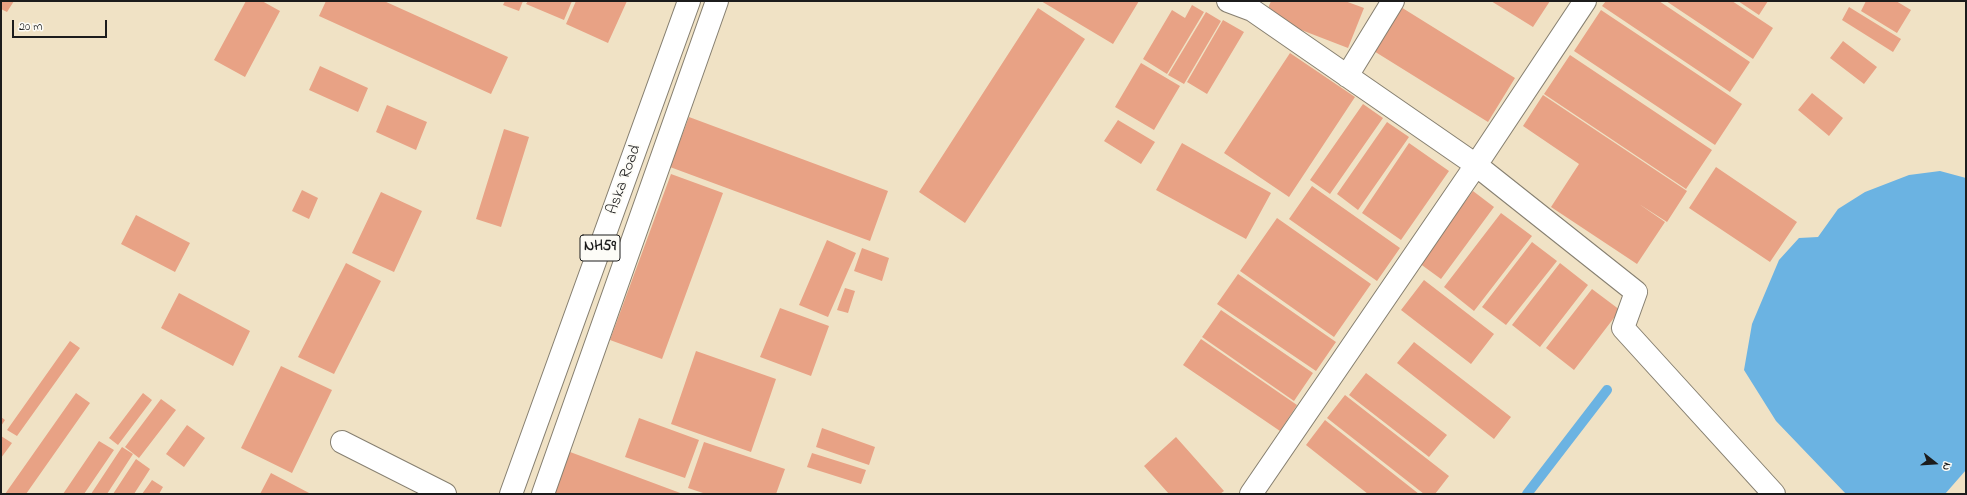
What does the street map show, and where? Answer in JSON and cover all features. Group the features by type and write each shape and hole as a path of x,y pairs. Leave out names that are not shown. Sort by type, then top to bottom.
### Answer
{"main road":[{"name":"Aska Road","path":"511,494 689,1"},
{"name":"NH59","path":"543,494 716,1"},
{"path":"1228,1 1254,5 1347,76 1476,165 1636,292 1623,328 1766,491"},
{"path":"1347,76 1393,1"},
{"path":"1251,494 1476,165 1585,1"},
{"path":"342,442 445,494"}],"water":[{"path":"1940,171 1966,178 1966,470 1945,494 1846,494 1776,421 1744,370 1752,324 1779,260 1799,238 1818,237 1838,209 1865,192 1909,175"}],"building":[{"path":"1,1 14,1 7,12 1,9"},
{"path":"246,1 262,1 280,11 245,77 214,60"},
{"path":"326,1 384,1 508,57 491,94 319,16"},
{"path":"505,1 523,1 519,11 503,5"},
{"path":"528,1 572,1 564,20 526,4"},
{"path":"576,1 627,1 608,43 566,24"},
{"path":"1041,1 1139,1 1113,44"},
{"path":"1271,1 1345,1 1364,8 1348,48 1265,16"},
{"path":"1491,1 1550,1 1533,27"},
{"path":"1606,1 1659,1 1750,62 1730,92 1602,6"},
{"path":"1666,1 1732,1 1773,28 1753,59"},
{"path":"1738,1 1768,1 1759,15"},
{"path":"1866,1 1896,1 1911,10 1897,33 1861,11"},
{"path":"1396,4 1515,78 1488,122 1369,48"},
{"path":"1192,5 1204,12 1167,74 1143,59 1172,10 1185,18"},
{"path":"1849,7 1901,39 1893,52 1842,20"},
{"path":"1038,8 1085,39 965,223 919,192"},
{"path":"1601,10 1742,104 1715,145 1574,51"},
{"path":"1206,12 1221,21 1184,84 1168,75"},
{"path":"1223,20 1244,32 1207,94 1187,82"},
{"path":"1843,41 1877,67 1864,84 1830,58"},
{"path":"1290,53 1355,97 1289,197 1224,153"},
{"path":"1570,55 1712,150 1686,189 1544,94"},
{"path":"1141,63 1180,86 1154,130 1115,107"},
{"path":"320,66 368,88 358,112 309,90"},
{"path":"1812,93 1843,118 1829,136 1798,110"},
{"path":"1543,95 1687,191 1667,222 1639,204 1665,222 1637,264 1551,207 1579,164 1523,126"},
{"path":"1363,104 1383,118 1330,194 1310,180"},
{"path":"387,105 427,122 416,150 376,132"},
{"path":"689,117 888,191 870,241 670,167"},
{"path":"1118,120 1155,142 1141,164 1104,141"},
{"path":"1387,122 1409,137 1358,210 1337,194"},
{"path":"504,129 529,137 501,227 476,219"},
{"path":"1182,143 1271,193 1246,239 1156,190"},
{"path":"1409,143 1449,171 1401,240 1362,213"},
{"path":"1716,167 1797,222 1770,262 1689,208"},
{"path":"671,174 723,193 662,359 610,340"},
{"path":"1312,186 1400,248 1377,281 1289,219"},
{"path":"302,190 318,198 309,219 292,211"},
{"path":"1473,191 1494,207 1441,279 1419,263"},
{"path":"381,192 422,211 394,272 352,253"},
{"path":"1501,213 1532,236 1474,311 1444,287"},
{"path":"136,215 190,243 175,272 121,244"},
{"path":"1277,218 1371,284 1334,337 1240,271"},
{"path":"827,240 856,253 828,317 799,305"},
{"path":"1532,242 1557,261 1506,325 1482,307"},
{"path":"862,248 889,258 882,281 854,271"},
{"path":"346,263 381,281 334,374 298,357"},
{"path":"1560,263 1588,285 1540,347 1512,325"},
{"path":"1238,274 1336,342 1316,371 1217,304"},
{"path":"1424,280 1494,334 1471,364 1401,310"},
{"path":"845,288 855,291 848,313 837,310"},
{"path":"1592,289 1620,310 1574,370 1546,348"},
{"path":"179,293 250,331 233,366 161,328"},
{"path":"780,308 829,326 811,376 760,357"},
{"path":"1221,310 1313,373 1294,401 1202,337"},
{"path":"1201,339 1297,405 1280,431 1183,365"},
{"path":"70,341 80,348 17,436 7,430"},
{"path":"1414,342 1511,417 1494,439 1397,363"},
{"path":"696,351 776,379 751,452 671,424"},
{"path":"281,366 332,390 292,473 241,448"},
{"path":"1366,373 1447,435 1429,457 1349,395"},
{"path":"76,393 90,403 26,494 5,494"},
{"path":"143,393 152,400 118,445 109,438"},
{"path":"1345,395 1449,476 1435,494 1424,494 1327,418"},
{"path":"161,399 176,410 139,458 125,447"},
{"path":"1,417 5,420 1,426"},
{"path":"639,418 699,440 685,478 625,457"},
{"path":"1325,420 1419,494 1368,494 1306,445"},
{"path":"187,425 205,438 184,467 166,454"},
{"path":"822,428 875,447 869,465 816,447"},
{"path":"1,436 12,443 1,458"},
{"path":"1176,437 1224,491 1220,494 1169,494 1144,466"},
{"path":"99,441 114,450 84,494 63,494"},
{"path":"704,442 785,469 776,494 706,494 688,488"},
{"path":"122,447 133,454 107,494 91,494"},
{"path":"562,449 683,494 547,494"},
{"path":"812,453 866,470 861,484 807,467"},
{"path":"136,459 150,469 134,494 113,494"},
{"path":"271,473 311,494 260,494"},
{"path":"152,480 163,487 159,494 142,494"}],"waterway":[{"path":"1527,494 1607,390"}]}
